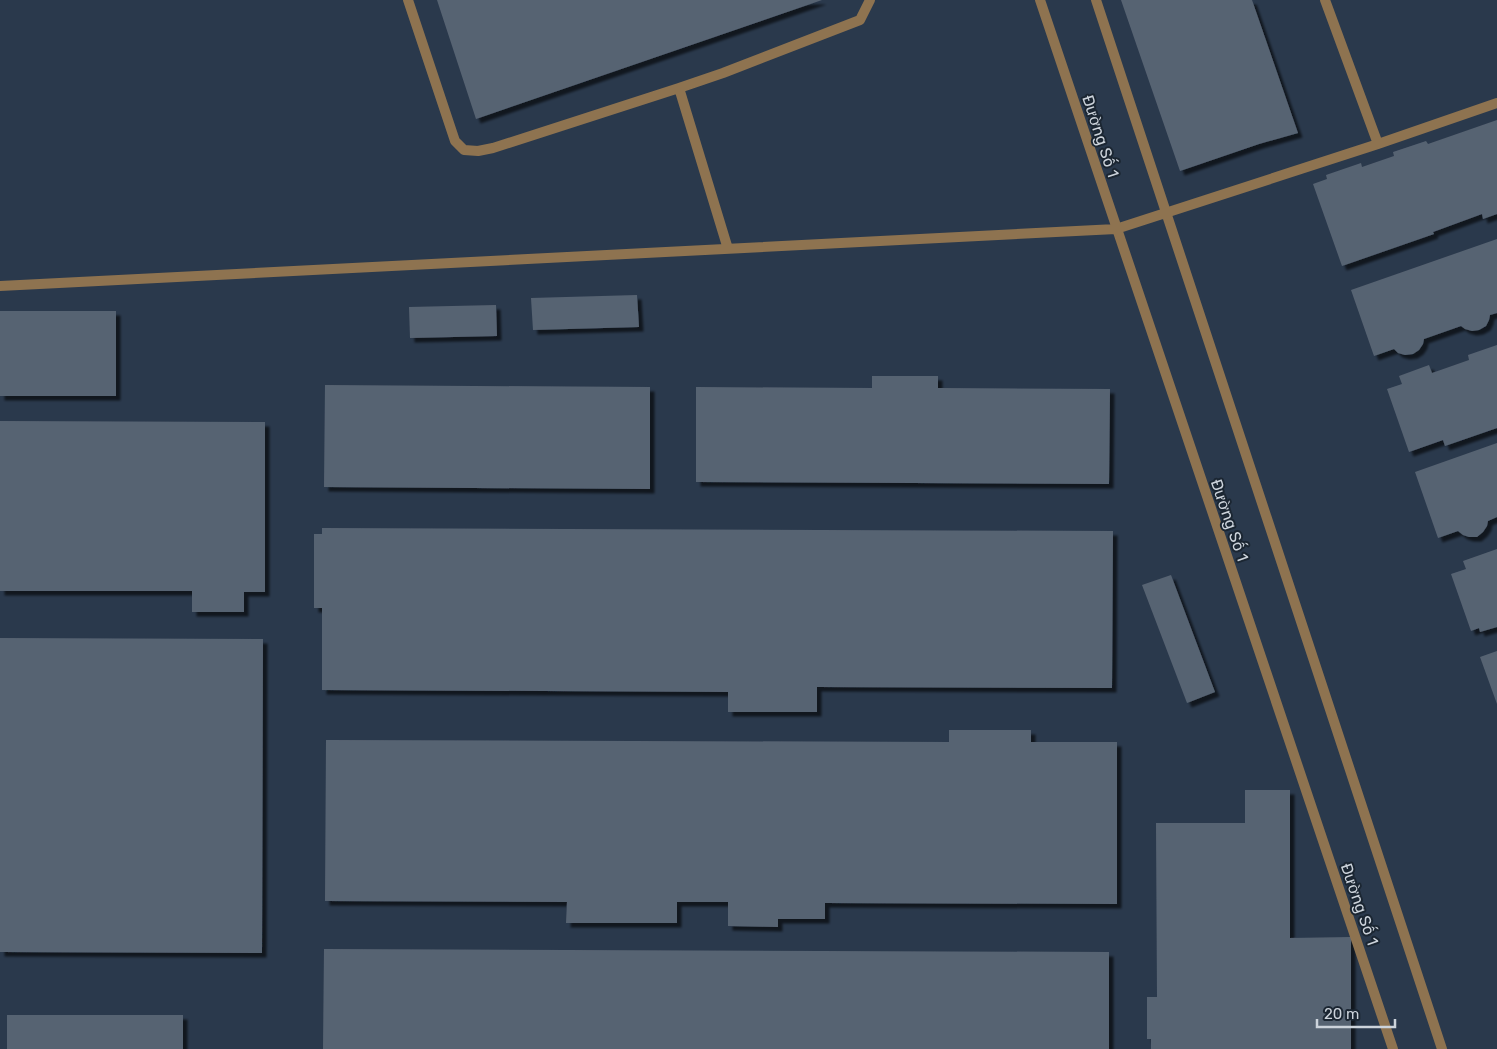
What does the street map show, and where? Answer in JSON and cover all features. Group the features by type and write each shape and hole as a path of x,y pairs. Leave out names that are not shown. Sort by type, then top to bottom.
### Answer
{"lane":[{"path":"408,0 456,141 464,150 478,151 493,148 723,73 860,20 870,0"},
{"name":"Đường Số 1","path":"1040,0 1393,1049"},
{"name":"Đường Số 1","path":"1096,0 1442,1049"},
{"path":"1325,0 1378,144"},
{"path":"679,88 728,249"},
{"path":"0,286 1116,229 1167,214 1497,103"}],"shaded area":[{"path":"0,0 1497,0 1497,1049 0,1049"}],"building":[{"path":"437,0 822,0 476,119"},
{"path":"1121,0 1252,0 1298,133 1180,171"},
{"path":"1497,120 1497,214 1483,219 1482,214 1433,232 1434,234 1342,266 1313,184 1327,179 1326,175 1361,163 1362,167 1394,156 1393,152 1426,141 1428,144"},
{"path":"1497,239 1497,313 1490,315 1486,326 1472,331 1461,326 1424,339 1419,350 1413,354 1405,355 1398,353 1394,349 1374,356 1351,290"},
{"path":"637,295 639,327 533,330 531,298"},
{"path":"496,305 497,336 410,338 409,307"},
{"path":"0,311 116,311 116,396 0,396"},
{"path":"1497,345 1497,428 1445,446 1443,440 1409,452 1387,389 1402,384 1399,376 1429,365 1432,373 1469,360 1468,355"},
{"path":"872,376 938,376 938,388 1110,389 1109,484 696,482 696,387 872,388"},
{"path":"325,385 650,387 650,489 324,487"},
{"path":"0,421 265,422 265,592 244,592 244,612 192,612 192,591 0,591"},
{"path":"1497,443 1497,517 1488,521 1483,532 1477,537 1469,537 1458,531 1438,538 1415,472"},
{"path":"322,528 1113,531 1112,688 817,687 817,712 728,712 728,692 322,690 322,608 314,608 314,534 322,534"},
{"path":"1497,549 1497,627 1480,632 1479,628 1471,631 1451,574 1466,569 1463,561"},
{"path":"1171,575 1215,692 1187,703 1142,585"},
{"path":"0,638 263,639 262,953 0,952"},
{"path":"1497,651 1497,704 1480,657"},
{"path":"949,730 1031,730 1031,742 1117,742 1117,904 825,903 825,919 778,919 778,927 728,926 728,902 677,902 677,923 566,923 567,902 325,901 326,740 949,742"},
{"path":"1245,790 1290,790 1290,938 1351,937 1351,1049 1151,1049 1151,1039 1147,1039 1147,997 1157,997 1156,823 1245,823"},
{"path":"324,949 1109,952 1109,1049 323,1049"},
{"path":"7,1015 183,1015 183,1049 7,1049"}]}
